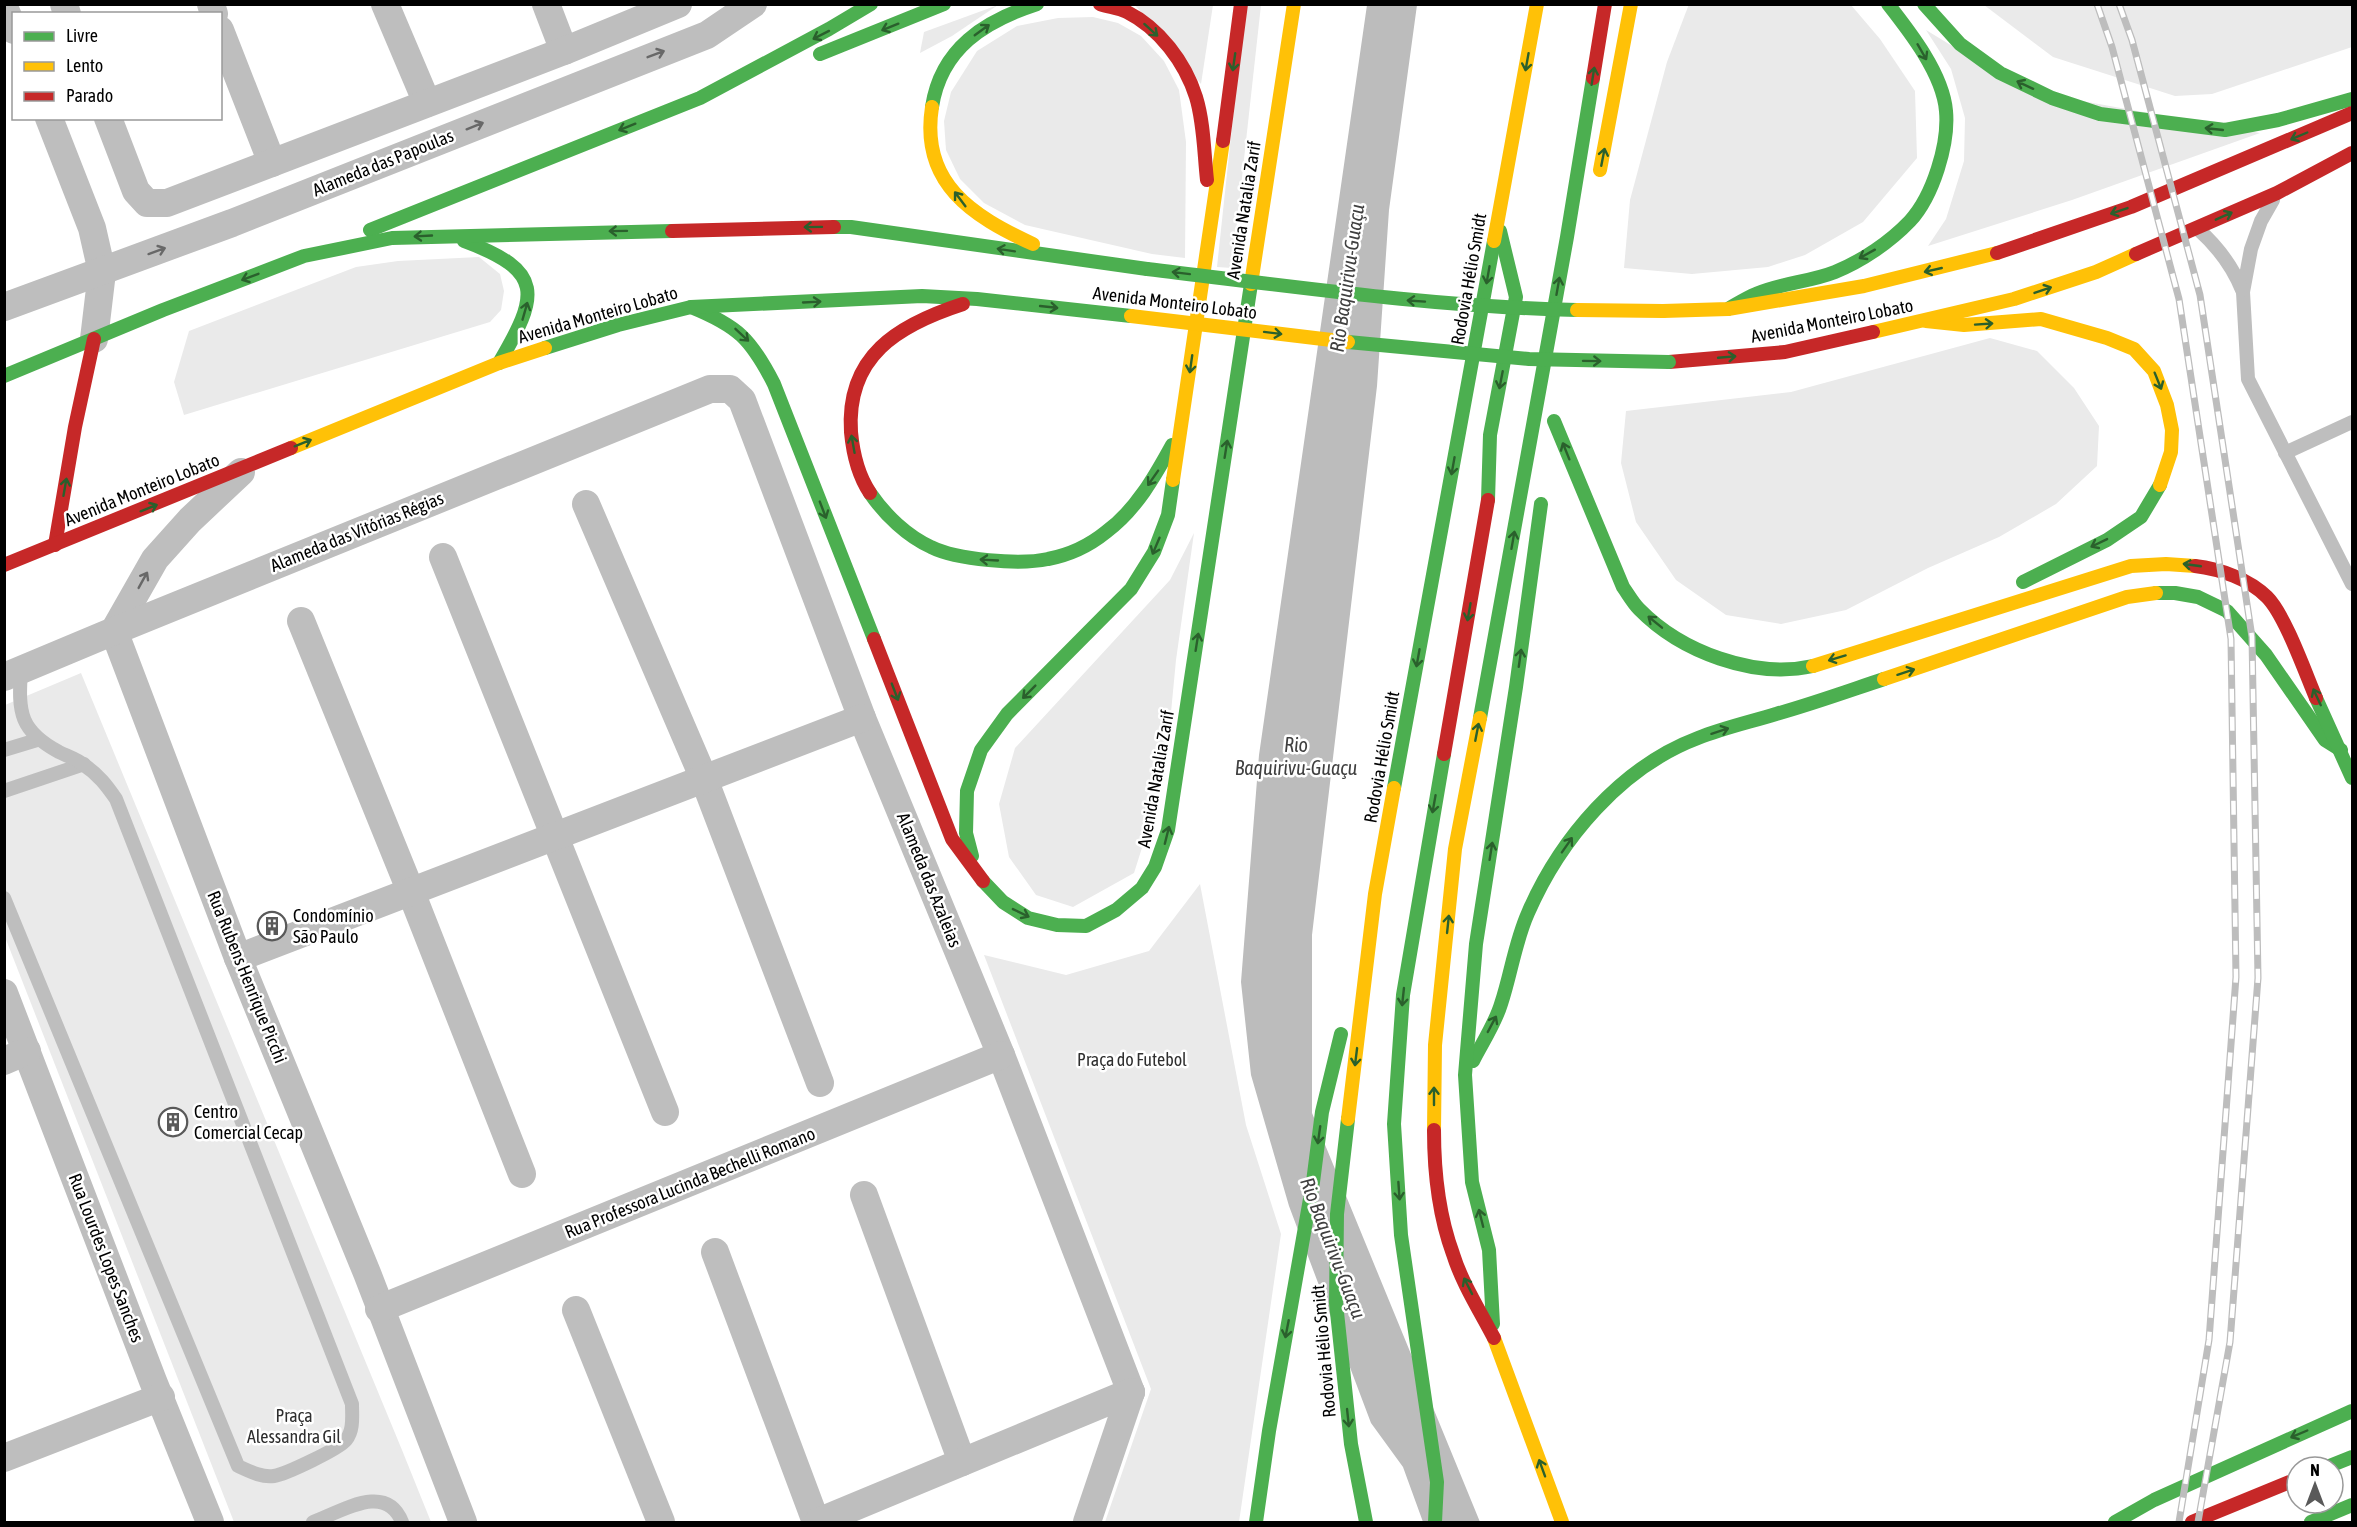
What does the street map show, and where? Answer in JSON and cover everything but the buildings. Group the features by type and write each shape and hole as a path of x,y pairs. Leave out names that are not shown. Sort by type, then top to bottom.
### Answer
{"main road":[{"path":"304,256 700,98 725,83 837,27 871,4"},
{"path":"803,61 944,4"},
{"path":"1037,4 1013,12 982,28 957,51 938,82 932,108 933,156 943,176 967,208 999,228 1064,259"},
{"path":"1100,4 1126,11 1150,28 1169,48 1185,73 1196,98 1212,223"},
{"name":"Avenida Natalia Zarif","path":"1242,4 1168,515 1154,552 1131,589 1007,714 981,750 967,791 966,833 978,875 1012,909 1043,924 1087,926 1119,908 1142,890 1160,860 1168,830 1294,4"},
{"name":"Rodovia Hélio Smidt","path":"1365,1522 1351,1444 1336,1303 1337,1214 1375,894 1537,4"},
{"path":"1562,1522 1494,1338 1453,1256 1444,1224 1434,1154 1435,1045 1455,849 1567,237 1605,4"},
{"path":"1597,186 1631,4"},
{"path":"1728,309 1757,293 1835,272 1875,250 1911,220 1930,189 1944,152 1946,110 1936,77 1908,29 1888,4"},
{"path":"1924,4 1960,44 2000,73 2052,98 2100,114 2224,130 2278,120 2352,99"},
{"path":"700,98 729,92 782,70"},
{"name":"Avenida Monteiro Lobato","path":"4,376 163,310 304,256 392,238 446,235 851,227 1064,259 1402,300 1535,309 1663,311 1728,309 1864,286 1984,258 2131,207 2352,113"},
{"name":"Avenida Monteiro Lobato","path":"4,566 499,363 618,325 691,307 922,296 977,299 1434,351 1529,359 1669,362 1785,352 2014,299 2096,272 2277,193 2352,153"},
{"path":"1435,1522 1437,1482 1401,1235 1394,1124 1403,995 1488,502 1490,435 1516,297 1498,220"},
{"path":"446,235 485,247 506,257 520,270 527,286 528,304 518,332 499,363"},
{"path":"1529,322 1533,300 1567,237"},
{"path":"1572,321 1576,298"},
{"path":"977,299 937,312 901,328 874,352 856,380 850,414 859,474 875,504 900,527 931,548 971,559 1008,560 1049,559 1084,546 1113,527 1136,503 1158,471 1182,428"},
{"path":"691,307 724,320 745,336 766,368 952,839 978,875"},
{"path":"1913,634 2107,540 2141,517 2160,486 2171,452 2172,430 2168,405 2154,370 2134,350 2107,338 2042,319 1964,325 1926,321"},
{"path":"55,545 75,427 94,339"},
{"path":"1562,376 1568,343"},
{"path":"1521,368 1525,345"},
{"path":"1550,443 1555,416 1623,587 1639,609 1675,638 1726,661 1770,669 1810,666 2131,566 2164,562 2209,568 2237,577 2266,596 2281,618 2352,778"},
{"path":"1488,502 1502,458"},
{"path":"1494,1338 1489,1250 1472,1182 1465,1076 1476,944 1516,687 1543,488"},
{"path":"1465,1076 1501,1006 1513,956 1528,913 1552,866 1599,806 1632,777 1662,756 1697,738 1804,706 2127,597 2168,592 2205,600 2222,607 2259,645 2325,740 2341,750"},
{"path":"1256,1522 1322,1112 1375,894"},
{"path":"2115,1522 2154,1500 2352,1411"},
{"path":"2192,1522 2285,1484"},
{"path":"2311,1522 2352,1505"}],"street":[{"path":"385,4 427,103"},
{"path":"546,4 564,51"},
{"path":"109,120 136,191 147,203 167,202 564,51 678,4"},
{"name":"Alameda das Papoulas","path":"4,307 232,223 707,35 753,4"},
{"path":"4,7 12,25"},
{"path":"222,35 272,163"},
{"path":"50,120 92,228 102,272 94,339"},
{"name":"Alameda das Vitórias Régias","path":"13,674 710,388"},
{"name":"Alameda das Azaleias","path":"710,388 730,389 742,400 862,718 1001,1055 1131,1392"},
{"path":"114,631 155,559 218,493 249,465"},
{"path":"586,504 704,780 820,1083"},
{"path":"443,556 666,1112"},
{"path":"301,621 522,1174"},
{"name":"Rua Rubens Henrique Picchi","path":"114,631 238,958 367,1274 463,1522"},
{"path":"238,958 862,718"},
{"name":"Rua Lourdes Lopes Sanches","path":"4,993 16,1056 161,1397 210,1522"},
{"name":"Rua Professora Lucinda Bechelli Romano","path":"379,1309 1001,1055"},
{"path":"864,1195 962,1462"},
{"path":"715,1252 817,1522 1131,1392"},
{"path":"576,1310 661,1522"},
{"path":"1087,1522 1131,1392"},
{"path":"4,1458 161,1397"}],"lane":[{"path":"2277,193 2261,221 2251,249 2243,292 2247,379 2352,584"},
{"path":"2198,228 2225,257 2236,274 2243,292"},
{"path":"2285,453 2352,422"},
{"path":"4,898 238,1466 257,1474 274,1476 334,1450 346,1440 353,1424 352,1404 116,799 102,780 84,764 37,740 20,709 13,674"},
{"path":"4,750 37,740"},
{"path":"4,791 84,764"},
{"path":"313,1522 370,1501 382,1501 397,1511 402,1522"}],"green space":[{"path":"1689,4 1851,5 1880,39 1915,91 1917,158 1863,222 1805,255 1768,267 1692,274 1624,268 1630,200 1667,62"},
{"path":"998,5 952,36 920,53 924,32"},
{"path":"1135,5 1213,5 1201,84"},
{"path":"1245,5 1261,5 1232,268 1217,267"},
{"path":"1984,5 2352,5 2352,47 2212,94 2175,96 2053,57"},
{"path":"1093,17 1118,23 1141,36 1164,61 1179,90 1186,142 1185,258 1152,254 1025,225 984,203 960,179 946,150 944,121 951,92 977,51 1017,26 1058,18"},
{"path":"1926,30 2026,91 2260,133 2072,200 1928,246 1946,219 1964,161 1965,118 1951,69"},
{"path":"479,257 500,274 504,291 501,310 490,322 184,415 174,382 189,331 356,267 398,261"},
{"path":"1990,338 2037,351 2074,388 2099,426 2097,466 2056,504 1999,537 1928,568 1846,610 1781,624 1726,615 1676,580 1636,522 1621,463 1626,411 1791,392"},
{"path":"1194,533 1176,660 1165,775 1134,873 1073,907 1036,895 1009,857 999,804 1015,748 1170,580"},
{"name":"Praça Alessandra Gil","path":"81,673 431,1522 234,1522 5,937 5,705"},
{"name":"Praça do Futebol","path":"1200,884 1246,1125 1281,1234 1239,1522 1105,1522 1151,1389 984,955 1066,975 1149,951"}],"water":[{"name":"Rio Baquirivu-Guaçu","path":"1367,5 1417,5 1389,210 1377,386 1312,935 1312,1113 1480,1522 1423,1522 1403,1467 1371,1423 1289,1206 1251,1075 1241,982 1259,755"}],"railway":[{"path":"2097,4 2112,47 2179,299 2231,639 2236,977 2209,1340 2179,1522"},
{"path":"2119,4 2132,40 2200,295 2252,637 2258,978 2230,1342 2198,1522"}],"traffic: fast":[{"path":"370,230 700,98 871,4"},
{"path":"820,54 944,4"},
{"path":"932,107 937,86 945,68 968,40 1000,19 1037,4"},
{"path":"1728,309 1766,290 1835,272 1865,257 1902,229 1926,198 1938,169 1945,139 1944,97 1924,54 1888,4"},
{"path":"1924,4 1960,44 2000,73 2052,98 2100,114 2225,130 2278,120 2352,99"},
{"path":"1480,718 1567,237 1593,78"},
{"path":"834,227 851,227 1147,269"},
{"path":"4,376 163,310 304,256 392,238 672,231"},
{"path":"1488,500 1490,435 1516,297 1500,231"},
{"path":"464,241 509,263 521,275 527,288 527,302 522,319 499,363"},
{"path":"1394,788 1494,241"},
{"path":"1147,269 1415,300 1577,310"},
{"path":"983,881 1003,902 1028,918 1057,925 1086,926 1116,910 1142,888 1155,867 1168,830 1251,284"},
{"path":"545,348 618,325 691,307 922,296 977,299 1131,316"},
{"path":"691,307 721,321 742,336 766,369 774,384 874,639"},
{"path":"1348,342 1529,359 1669,362"},
{"path":"1554,421 1623,587 1639,609 1676,638 1720,658 1767,669 1813,666"},
{"path":"870,493 882,509 905,531 931,547 972,558 1036,561 1064,555 1086,545 1117,523 1144,492 1172,445"},
{"path":"972,856 966,833 967,791 981,750 1007,714 1131,589 1154,552 1168,515 1173,480"},
{"path":"2023,582 2107,540 2141,517 2160,485"},
{"path":"1493,1324 1489,1250 1472,1182 1465,1075 1476,944 1516,687 1541,504"},
{"path":"2156,593 2175,593 2198,597 2227,611 2266,655 2325,740 2341,750"},
{"path":"1473,1061 1498,1011 1516,947 1541,885 1576,833 1619,787 1643,767 1698,738 1884,679"},
{"path":"2316,698 2352,778"},
{"path":"1435,1522 1437,1482 1401,1235 1394,1124 1403,995 1444,754"},
{"path":"1256,1522 1269,1431 1313,1182 1322,1112 1341,1034"},
{"path":"1348,1119 1337,1214 1336,1303 1351,1444 1366,1522"},
{"path":"2115,1522 2154,1500 2352,1411"},
{"path":"2345,1460 2352,1457"},
{"path":"2311,1522 2352,1505"}],"traffic: slow":[{"path":"1251,284 1294,4"},
{"path":"1494,241 1537,4"},
{"path":"1600,170 1631,4"},
{"path":"932,107 930,134 934,157 955,194 990,221 1033,244"},
{"path":"1173,480 1223,141"},
{"path":"1663,311 1728,309 1864,286 1997,253"},
{"path":"1873,332 2014,299 2096,272 2136,254"},
{"path":"1577,310 1663,311"},
{"path":"1131,316 1348,342"},
{"path":"1926,321 1964,325 2041,319 2107,338 2134,349 2154,371 2167,405 2172,430 2171,452 2160,485"},
{"path":"291,448 499,363 545,348"},
{"path":"1813,666 2131,566 2166,564 2195,566"},
{"path":"1884,679 2127,597 2156,593"},
{"path":"1434,1130 1435,1045 1455,849 1480,718"},
{"path":"1348,1119 1375,894 1394,788"},
{"path":"1494,1338 1562,1522"}],"traffic: jam":[{"path":"1100,4 1124,11 1139,19 1160,37 1178,59 1191,84 1199,107 1207,180"},
{"path":"1223,141 1241,4"},
{"path":"1593,78 1605,4"},
{"path":"1997,253 2131,207 2352,113"},
{"path":"2136,254 2277,193 2352,153"},
{"path":"672,231 834,227"},
{"path":"870,493 859,472 851,432 852,406 857,383 867,364 881,347 898,334 917,322 963,304"},
{"path":"1669,362 1785,352 1873,332"},
{"path":"55,545 75,427 94,339"},
{"path":"4,565 291,448"},
{"path":"1444,754 1488,500"},
{"path":"2195,566 2234,576 2252,585 2267,597 2288,630 2316,698"},
{"path":"874,639 952,839 983,881"},
{"path":"1434,1130 1438,1193 1448,1239 1461,1276 1494,1338"},
{"path":"2192,1522 2285,1484"}],"place":[{"name":"Condomínio São Paulo","path":"272,926"},
{"name":"Centro Comercial Cecap","path":"173,1122"}]}
